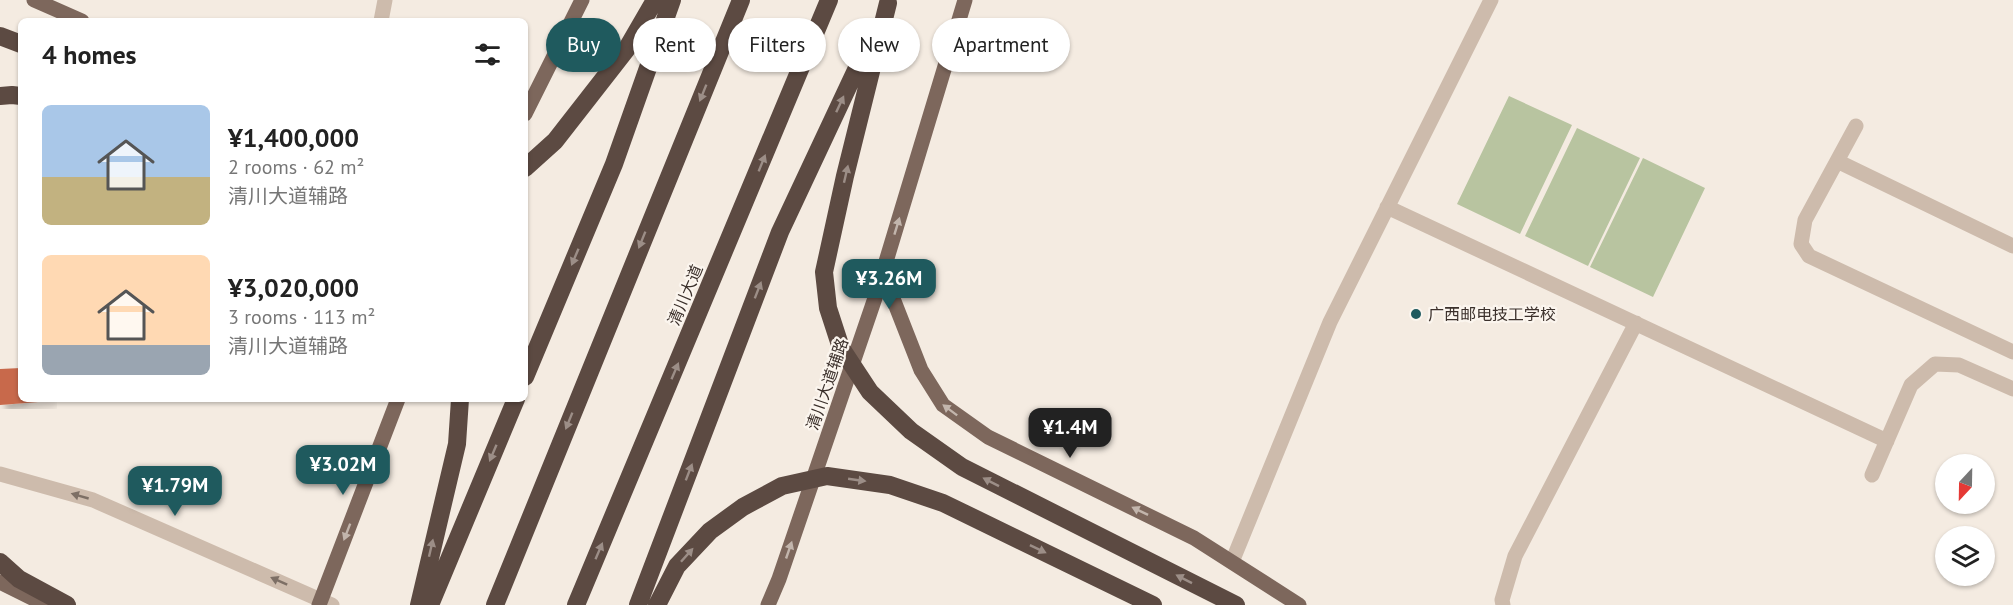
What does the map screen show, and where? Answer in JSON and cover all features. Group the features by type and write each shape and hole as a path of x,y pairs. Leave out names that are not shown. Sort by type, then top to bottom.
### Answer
{"highway":[{"path":"528,165 555,141 626,50 655,0"},
{"path":"528,370 614,164 672,0"},
{"path":"495,605 741,0"},
{"name":"清川大道","path":"576,605 829,0"},
{"path":"638,605 780,232 888,1"},
{"path":"888,1 824,272 828,308 842,348 870,392 911,431 962,467 1236,605"},
{"path":"0,36 18,43"},
{"path":"0,96 18,96"},
{"path":"418,605 457,444 460,402"},
{"path":"430,605 515,402"},
{"path":"657,605 677,566 710,531 743,507 782,486 827,476 890,485 943,502 1153,605"},
{"path":"0,562 19,579 67,605"}],"main road":[{"path":"34,0 75,18"},
{"path":"528,104 582,0"},
{"name":"清川大道辅路","path":"768,605 883,273 965,0"},
{"path":"883,273 921,370 942,405 987,436 1194,538 1299,605"},
{"path":"324,603 397,402"},
{"path":"0,582 46,605"}],"street":[{"path":"382,18 385,0"},
{"path":"1232,562 1330,322 1491,0"},
{"path":"1856,126 1805,220 1801,244 1809,256 2013,352"},
{"path":"1837,161 2013,246"},
{"path":"1387,207 1887,441"},
{"path":"1503,605 1502,600 1515,556 1636,323"},
{"path":"1872,475 1911,385 1935,364 1959,365 2013,389"},
{"path":"0,474 93,500 324,603"}],"green space":[{"path":"1509,96 1572,125 1520,234 1457,204"},
{"path":"1577,128 1640,158 1588,266 1525,236"},
{"path":"1643,158 1705,188 1653,297 1590,267"}],"building":[{"path":"18,368 18,402 38,402 0,405 0,369"}],"place":[{"name":"广西邮电技工学校","path":"1416,314"}]}
